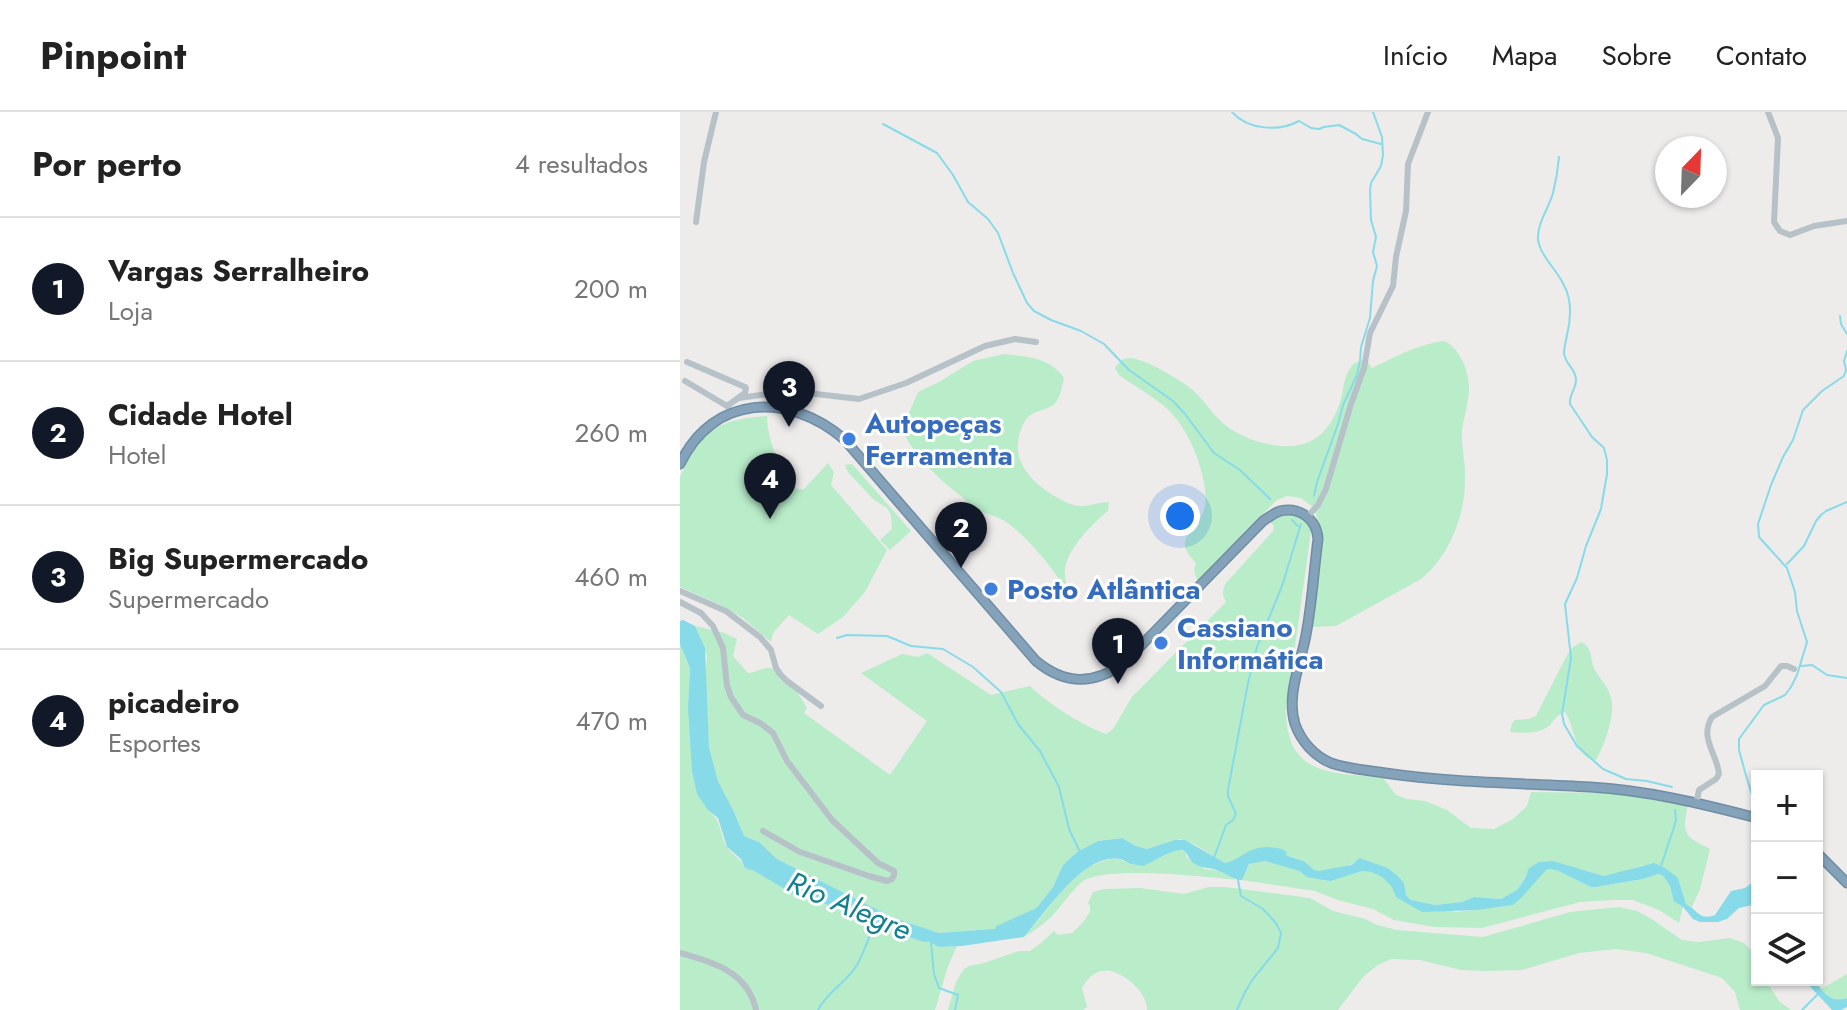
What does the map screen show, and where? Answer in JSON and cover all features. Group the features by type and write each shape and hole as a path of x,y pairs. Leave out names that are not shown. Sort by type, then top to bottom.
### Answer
{"highway":[{"path":"680,464 696,438 730,408 785,409 818,420 844,439 1036,661 1047,670 1074,679 1100,676 1131,658 1273,514 1288,510 1308,516 1318,530 1318,539 1307,633 1292,701 1299,732 1319,756 1331,763 1349,767 1416,777 1622,790 1751,817"},
{"path":"1823,859 1847,883"}],"street":[{"path":"696,222 700,182 716,112"},
{"path":"1308,516 1326,489 1364,368 1370,333 1393,286 1406,211 1408,164 1428,112"},
{"path":"1768,112 1778,138 1773,212 1777,227 1790,235 1814,226 1847,221"},
{"path":"739,398 790,391 859,399 906,383 985,346 1015,339 1036,342"},
{"path":"685,381 730,408 746,391 745,387 687,362"},
{"path":"680,591 726,611 751,630 771,650 780,674 821,706"},
{"path":"680,602 701,613 713,626 723,648 727,686 739,710 773,733 787,761 832,820 878,863 894,871 894,875 887,881 859,873 800,852 763,831"},
{"path":"1696,804 1699,790 1719,774 1707,737 1708,723 1712,717 1765,686 1781,666 1794,669"},
{"path":"680,953 729,971 747,987 756,1010"}],"green space":[{"path":"1444,341 1459,354 1469,381 1462,430 1464,494 1454,535 1431,570 1421,579 1336,626 1310,627 1320,527 1314,508 1301,498 1287,496 1277,500 1254,528 1198,583 1194,571 1196,563 1185,547 1185,541 1201,518 1206,500 1199,464 1178,421 1158,401 1119,375 1115,368 1120,362 1130,358 1154,366 1189,387 1233,431 1259,442 1289,446 1311,441 1328,426 1340,402 1346,375 1354,364 1367,361 1372,368 1416,348"},
{"path":"1004,354 1045,362 1064,378 1056,402 1028,417 1020,431 1018,450 1024,468 1045,490 1070,504 1082,506 1109,502 1108,511 1082,536 1067,560 1065,574 1069,594 1026,539 1005,521 974,508 944,482 920,458 902,429 918,392 973,361"},
{"path":"767,416 776,455 797,489 804,489 828,463 834,472 831,485 887,550 865,592 843,617 818,634 789,615 773,633 771,642 743,618 680,587 680,477 687,461 712,430 735,420"},
{"path":"852,464 911,531 890,550 880,540 892,529 891,515 848,472 845,465"},
{"path":"1293,510 1312,524 1286,711 1288,733 1294,748 1304,760 1330,772 1383,778 1396,795 1425,801 1447,810 1471,828 1494,829 1513,819 1527,806 1531,792 1611,793 1688,805 1687,833 1710,849 1692,907 1686,904 1678,878 1643,865 1604,876 1553,861 1539,862 1530,868 1517,890 1501,899 1474,897 1462,902 1435,905 1411,900 1399,877 1388,868 1361,858 1337,869 1318,871 1287,855 1225,863 1180,839 1147,849 1122,838 1098,841 1077,852 1063,865 1053,887 1038,906 1019,923 1005,928 939,933 894,918 777,859 759,842 744,836 718,781 709,747 705,678 707,656 695,626 737,639 733,656 748,673 767,668 779,672 791,683 804,703 807,708 804,713 890,775 927,721 861,673 902,654 918,657 927,653 991,695 1030,686 1066,713 1106,734 1113,729 1132,697 1226,602 1223,592 1226,583 1273,531 1274,526 1270,522 1278,514"},
{"path":"1581,642 1590,651 1593,666 1608,690 1612,705 1608,730 1596,760 1583,754 1579,748 1565,712 1541,730 1510,732 1515,720 1536,716 1567,655"},
{"path":"680,644 690,668 688,707 708,810 719,824 727,847 745,868 793,893 904,930 939,947 957,946 935,1010 680,1010"},
{"path":"1180,849 1185,851 1187,858 1205,869 1221,871 1236,880 1132,873 1094,877 1082,882 1050,918 1024,937 1073,879 1085,870 1112,859 1132,864 1149,863 1152,859"},
{"path":"1265,861 1299,871 1307,877 1371,872 1393,887 1396,897 1456,912 1513,905 1547,869 1556,870 1591,887 1658,874 1664,877 1683,907 1679,923 1659,910 1633,900 1613,900 1580,902 1482,928 1435,927 1394,920 1373,909 1315,891 1242,880 1249,864"},
{"path":"1209,887 1225,887 1310,898 1333,911 1397,930 1483,937 1570,912 1618,907 1637,911 1682,940 1699,942 1730,938 1744,943 1751,950 1751,986 1769,986 1780,1002 1791,1010 1740,1010 1735,992 1722,978 1646,953 1616,949 1579,953 1522,970 1461,970 1420,960 1391,959 1363,977 1338,1010 1147,1010 1143,996 1132,982 1116,973 1101,971 1090,977 1082,988 1087,1007 1083,1010 948,1010 963,970 1019,951 1030,951 1054,931 1058,935 1072,933 1090,912 1088,903 1093,892 1140,888 1184,894"},
{"path":"1847,974 1847,998 1832,999 1821,989"}],"water":[{"path":"680,621 695,626 705,648 709,747 718,781 744,836 759,842 777,859 894,918 939,933 1005,928 1019,923 1038,906 1053,887 1063,865 1077,852 1098,841 1122,838 1147,849 1185,840 1225,863 1255,849 1278,848 1319,871 1351,865 1360,858 1388,868 1399,877 1411,900 1435,905 1462,902 1474,897 1501,899 1517,890 1529,868 1539,862 1553,861 1604,876 1654,863 1678,878 1686,904 1705,917 1715,915 1731,891 1751,884 1751,905 1739,908 1727,919 1718,922 1700,922 1674,901 1670,886 1661,875 1591,887 1556,870 1547,869 1513,905 1422,912 1396,897 1392,887 1382,877 1371,872 1362,871 1330,881 1307,877 1299,871 1265,861 1249,864 1242,880 1239,880 1198,866 1185,851 1180,850 1143,866 1119,859 1092,865 1066,887 1024,937 939,947 904,930 792,893 745,868 741,859 727,847 718,818 697,794 692,771 688,707 690,668 680,644"},
{"path":"1810,986 1819,986 1832,998 1847,998 1847,1007 1832,1010"}],"waterway":[{"path":"1232,112 1255,126 1282,127 1299,121 1319,129 1339,125 1362,139 1381,144"},
{"path":"1314,496 1343,405 1357,375 1370,318 1377,266 1373,252 1376,237 1371,220 1370,190 1383,155 1382,137 1373,112"},
{"path":"883,124 937,153 968,202 988,219 998,233 1013,273 1034,311 1104,344 1129,370 1173,401 1214,453 1240,470 1270,499"},
{"path":"1559,157 1553,193 1539,227 1538,239 1569,299 1564,353 1576,380 1570,404 1592,437 1604,448 1607,460 1601,509 1565,604 1571,658 1562,714 1564,724 1577,746 1603,769 1626,779 1672,787"},
{"path":"1840,316 1847,334"},
{"path":"1751,791 1739,750 1739,739 1764,705 1785,695 1791,687 1807,642 1787,568 1759,537 1758,524 1803,410 1822,391 1844,376 1847,351"},
{"path":"1787,564 1804,546 1821,515 1847,502"},
{"path":"1292,520 1298,526"},
{"path":"1214,858 1226,825 1236,814 1228,790 1257,647 1282,586 1301,524"},
{"path":"837,638 847,635 887,636 911,646 943,649 973,667 1001,692 1018,724 1040,751 1059,787 1069,829 1080,852"},
{"path":"1801,666 1812,665 1827,675 1847,678"},
{"path":"1661,866 1676,821 1675,810"},
{"path":"1237,1010 1253,979 1278,948 1281,933 1263,909 1241,896 1238,880"},
{"name":"Rio Alegre","path":"1000,930 1033,915"},
{"path":"818,1010 857,965 876,922"},
{"name":"Rio Alegre","path":"887,924 925,937"},
{"path":"931,943 934,974 939,988 958,995 955,1010"},
{"path":"1802,1010 1818,994"}],"place":[{"name":"Big Supermercado","path":"789,427"},
{"name":"Autopeças Ferramenta","path":"849,439"},
{"name":"picadeiro","path":"770,519"},
{"name":"Cidade Hotel","path":"961,568"},
{"name":"Posto Atlântica","path":"991,589"},
{"name":"Cassiano Informática","path":"1161,643"},
{"name":"Vargas Serralheiro","path":"1118,684"}]}
